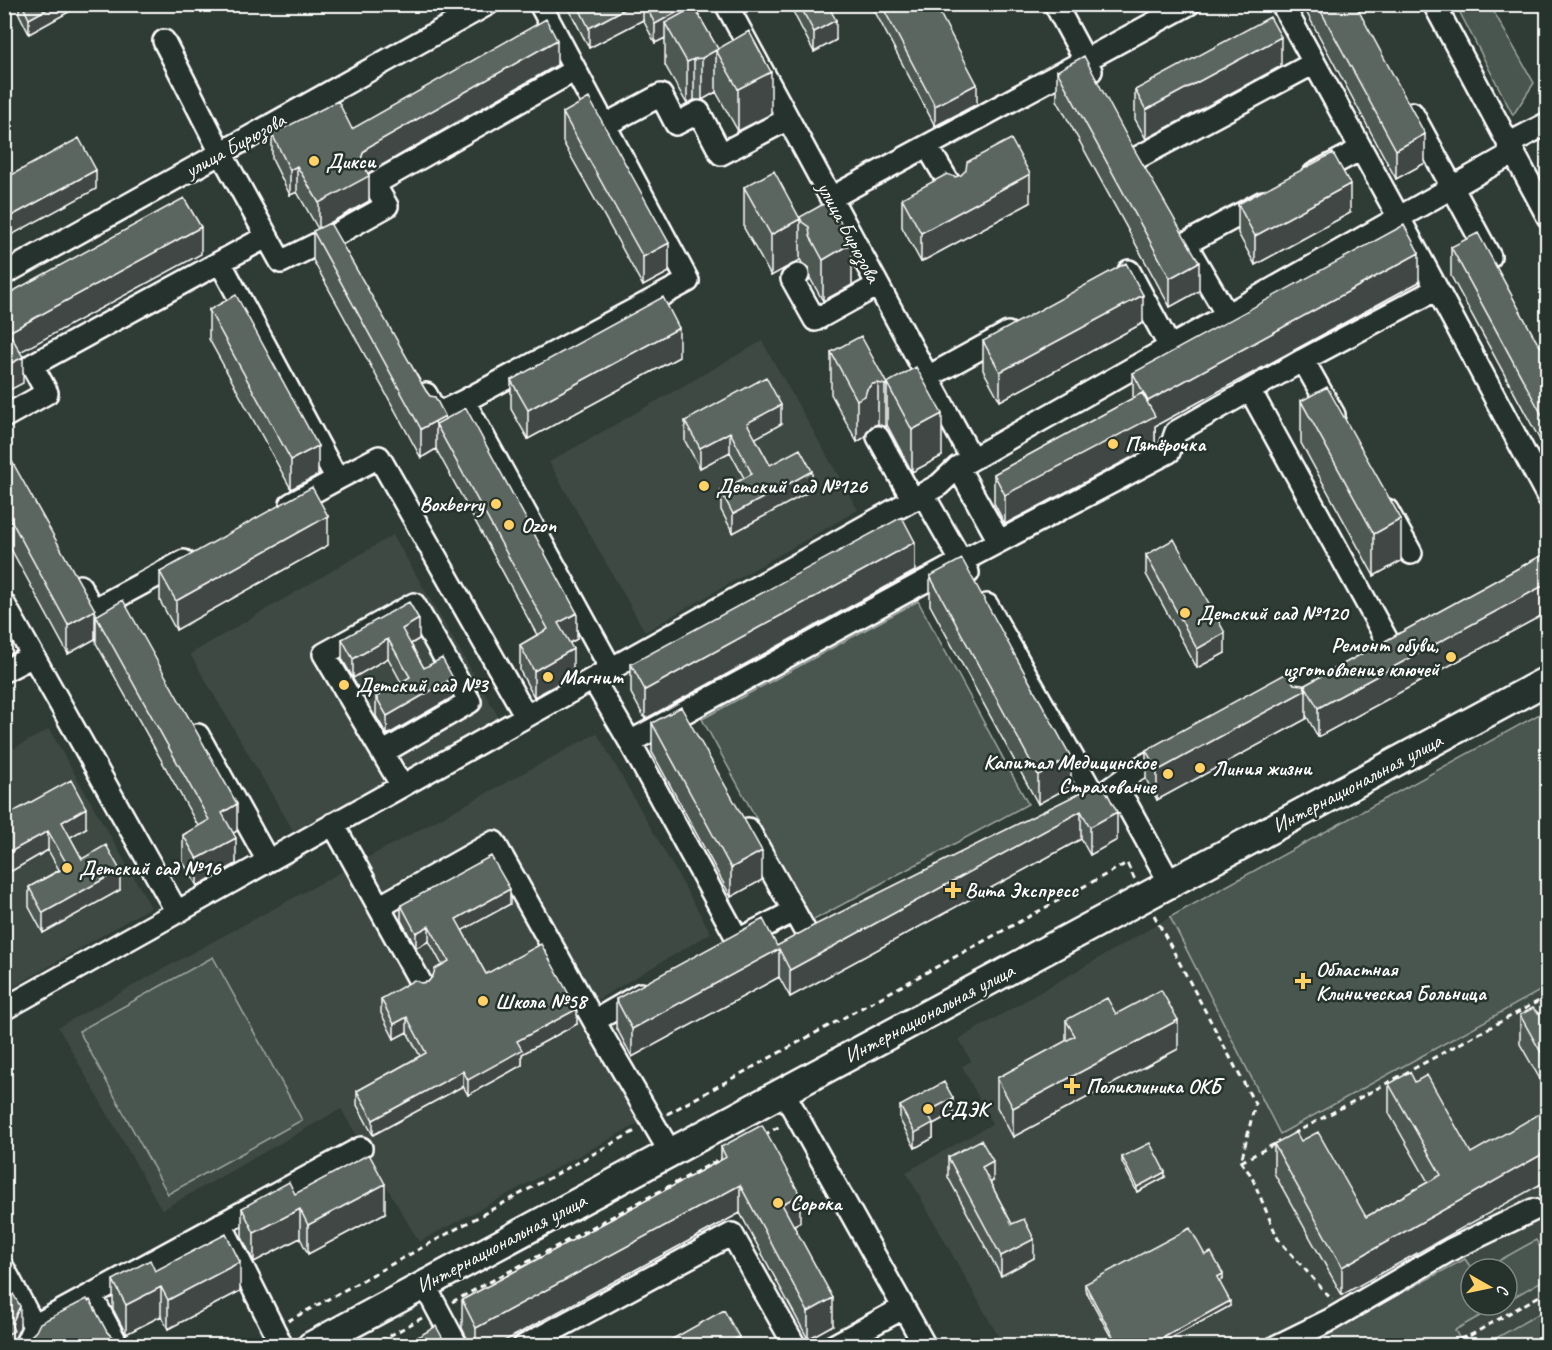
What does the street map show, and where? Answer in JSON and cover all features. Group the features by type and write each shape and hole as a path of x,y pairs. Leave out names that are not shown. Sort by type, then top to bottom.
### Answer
{"main road":[{"name":"Интернациональная улица","path":"315,1345 424,1284 1548,680"}],"street":[{"name":"улица Бирюзова","path":"4,274 221,153 463,10 488,4"},
{"path":"414,374 437,414 688,281 540,4"},
{"name":"улица Бирюзова","path":"726,4 928,377 999,542"},
{"path":"1055,4 1101,90"},
{"path":"831,198 1189,4"},
{"path":"1282,4 1548,497"},
{"path":"1434,4 1548,217"},
{"path":"164,40 221,153 281,262 387,206 374,184 575,70"},
{"path":"1137,158 1314,63"},
{"path":"605,125 661,95 676,124 699,112 722,154 788,119"},
{"path":"1403,96 1497,271"},
{"path":"4,1008 602,674 965,463 1453,188 1548,123"},
{"path":"1126,139 1147,177"},
{"path":"927,146 955,193"},
{"path":"1299,182 1361,149"},
{"path":"1185,244 1278,193"},
{"path":"1174,225 1227,315"},
{"path":"335,235 347,255"},
{"path":"4,417 47,393 32,365 266,237"},
{"path":"220,262 337,479"},
{"path":"1106,280 1127,268 1170,347"},
{"path":"792,279 815,320 878,285"},
{"path":"630,742 962,561 1169,452 1176,432 1437,289"},
{"path":"928,377 1022,326"},
{"path":"1304,360 1343,431"},
{"path":"1250,390 1393,651"},
{"path":"464,401 602,674 630,742 738,940"},
{"path":"878,436 926,487 962,561 1096,799"},
{"path":"275,512 379,457 526,716"},
{"path":"1377,492 1411,553"},
{"path":"71,570 93,610 203,551"},
{"path":"120,595 132,616"},
{"path":"4,604 177,912"},
{"path":"382,753 470,702 414,604 324,654 382,753 402,786"},
{"path":"1372,663 1413,640"},
{"path":"4,671 33,656"},
{"path":"683,713 694,734"},
{"path":"189,718 268,861"},
{"path":"1065,815 1096,799 1136,770 1188,742"},
{"path":"1096,799 1126,803 1170,883"},
{"path":"741,817 811,942 843,926"},
{"path":"333,825 422,985"},
{"path":"379,907 494,842 670,1152"},
{"path":"717,952 794,911"},
{"path":"594,1021 655,986"},
{"path":"783,1092 925,1346"},
{"path":"25,1346 34,1326 361,1148"},
{"path":"1277,1346 1316,1327 1450,1250 1533,1210"},
{"path":"222,1224 278,1337"},
{"path":"524,1346 732,1234 795,1346"},
{"path":"4,1269 34,1326"},
{"path":"424,1284 457,1346"},
{"path":"91,1295 118,1346"},
{"path":"833,1346 903,1308"}],"path":[{"path":"243,1346 278,1337 652,1122 1126,863 1255,1104 1241,1162"},
{"path":"1292,1134 1548,996"},
{"path":"756,1139 797,1117"},
{"path":"1241,1162 1282,1140"},
{"path":"371,1346 725,1156"},
{"path":"1241,1162 1251,1175 1278,1239 1343,1312"},
{"path":"1440,1346 1471,1335 1548,1291"}],"shaded area":[{"path":"1456,5 1490,5 1534,83 1513,115"},
{"name":"Детский сад №126","path":"762,341 858,510 645,632 549,462"},
{"name":"Детский сад №3","path":"393,535 498,716 295,834 190,654"},
{"path":"918,601 1028,804 812,921 702,719"},
{"name":"Областная Клиническая Больница","path":"1547,710 1547,1345 1003,1345 906,1172 992,1124 962,1066 971,1061 959,1039 1170,917"},
{"path":"1547,710 1547,987 1280,1134 1170,917"},
{"path":"49,729 151,907 5,992 4,754"},
{"path":"597,733 711,933 587,1006 647,1119 419,1242 341,1109 162,1210 58,1027"},
{"path":"213,957 302,1120 168,1194 79,1031"},
{"path":"1536,1240 1547,1260 1547,1278 1519,1294 1519,1257 1506,1257"},
{"path":"1459,1262 1459,1317 1478,1317 1455,1330 1463,1345 1303,1346"},
{"path":"1547,1309 1547,1345 1484,1345"}],"building":[{"path":"22,4 56,4 29,19"},
{"path":"577,4 634,4 589,28"},
{"path":"645,4 692,4 655,24"},
{"path":"799,4 827,4 836,20 814,32"},
{"path":"881,4 935,4 977,84 935,106"},
{"path":"1317,4 1355,4 1425,134 1396,150"},
{"path":"694,7 718,49 702,58 687,62 665,23"},
{"path":"1270,17 1281,37 1146,110 1135,90"},
{"path":"546,19 557,40 368,147 361,159 369,176 319,203 297,166 290,170 272,134 338,101 352,129"},
{"path":"749,31 771,72 738,89 716,50"},
{"path":"1084,56 1126,135 1199,262 1170,278 1057,71"},
{"path":"589,98 669,243 643,257 563,113"},
{"path":"79,138 96,170 4,220 4,179"},
{"path":"1011,139 1030,174 921,233 902,198 947,174 955,177 961,175 966,170 967,162"},
{"path":"1333,153 1350,184 1255,236 1238,204"},
{"path":"774,171 800,219 771,235 744,187"},
{"path":"184,198 201,227 9,332 23,357 4,367 4,296"},
{"path":"829,201 852,243 823,260 810,236 809,227 802,222 800,217"},
{"path":"330,223 426,391 430,396 435,397 445,416 421,429 313,231"},
{"path":"1404,225 1419,253 1148,401 1133,373"},
{"path":"1478,233 1537,342 1548,351 1548,426 1451,247"},
{"path":"1126,263 1143,295 1000,372 983,341"},
{"path":"236,295 318,446 291,460 209,310"},
{"path":"663,297 679,328 528,410 511,380"},
{"path":"861,336 887,384 872,384 865,396 857,400 831,352"},
{"path":"916,367 942,414 912,430 887,383"},
{"path":"766,377 781,405 747,423 770,465 800,449 812,471 733,514 721,491 752,474 730,432 700,448 685,421"},
{"path":"1327,387 1401,519 1374,534 1301,401"},
{"path":"1142,393 1155,416 1005,495 994,474"},
{"path":"466,408 577,613 558,623 573,649 534,671 520,645 548,629 436,424"},
{"path":"4,447 95,610 68,625 4,507"},
{"path":"312,487 328,516 176,601 160,572"},
{"path":"902,517 915,542 645,690 631,664"},
{"path":"1174,539 1225,633 1197,649 1146,555"},
{"path":"1548,552 1548,583 1318,708 1305,685"},
{"path":"962,559 1071,757 1038,775 930,576"},
{"path":"123,600 237,804 222,813 236,838 197,859 183,835 209,820 96,616"},
{"path":"409,602 419,619 402,629 424,668 442,658 453,678 387,716 376,697 410,677 388,639 353,659 342,639"},
{"path":"1287,673 1294,684 1303,685 1306,690 1157,771 1146,750"},
{"path":"681,707 762,851 731,868 652,723"},
{"path":"71,780 86,808 62,822 82,859 106,845 120,870 43,913 29,887 68,866 48,831 10,852 4,842 4,817"},
{"path":"1098,784 1103,785 1117,812 1090,827 1081,811 790,970 779,949 632,1029 616,999 763,919 777,946"},
{"name":"Школа №58","path":"491,856 510,889 456,919 486,974 541,944 577,1009 517,1041 522,1050 468,1080 463,1071 373,1120 357,1091 426,1053 407,1017 394,1024 381,999 414,980 421,983 428,982 435,969 449,961 429,926 416,933 401,905"},
{"path":"1161,990 1178,1020 1013,1108 997,1078 1075,1036 1066,1020 1107,998 1116,1014"},
{"path":"1533,1008 1539,1014 1548,1009 1548,1065 1520,1015"},
{"path":"1410,1072 1415,1082 1427,1075 1471,1153 1548,1109 1548,1151 1342,1267 1274,1144 1296,1132 1301,1141 1318,1132 1366,1217 1441,1175 1389,1084"},
{"path":"944,1082 953,1098 927,1112 933,1123 915,1133 900,1106"},
{"path":"762,1125 800,1195 782,1204 833,1298 808,1312 740,1185 476,1328 462,1300 725,1158 721,1147"},
{"path":"981,1140 993,1161 982,1167 1012,1224 1024,1219 1034,1239 1001,1256 948,1157"},
{"path":"1150,1143 1165,1172 1137,1187 1122,1157"},
{"path":"369,1154 385,1184 308,1225 300,1209 254,1233 242,1208 289,1182 295,1194"},
{"path":"1190,1228 1205,1255 1211,1252 1223,1274 1217,1277 1230,1301 1148,1346 1118,1346 1085,1284"},
{"path":"226,1234 240,1262 168,1300 161,1287 126,1305 113,1280 150,1260 155,1271"},
{"path":"4,1278 20,1306 13,1321 14,1331 4,1336"},
{"path":"87,1299 90,1300 107,1332 116,1338 120,1346 36,1346 31,1336 40,1323"},
{"path":"724,1310 739,1337 723,1346 660,1346"},
{"path":"436,1326 447,1346 403,1346"},
{"path":"844,1336 849,1346 826,1346"}],"tunnel":[{"path":"1533,1210 1548,1202"}],"place":[{"name":"Дикси","path":"314,161"},
{"name":"Пятёрочка","path":"1113,444"},
{"name":"Детский сад №126","path":"704,486"},
{"name":"Boxberry","path":"496,504"},
{"name":"Ozon","path":"509,525"},
{"name":"Детский сад №120","path":"1185,613"},
{"name":"Ремонт обуви, изготовление ключей","path":"1451,657"},
{"name":"Магнит","path":"548,677"},
{"name":"Детский сад №3","path":"344,685"},
{"name":"Линия жизни","path":"1200,768"},
{"name":"Капитал Медицинское Страхование","path":"1168,774"},
{"name":"Детский сад №16","path":"67,868"},
{"name":"Вита Экспресс","path":"953,890"},
{"name":"Областная Клиническая Больница","path":"1303,981"},
{"name":"Школа №58","path":"483,1001"},
{"name":"Поликлиника ОКБ","path":"1072,1086"},
{"name":"СДЭК","path":"928,1109"},
{"name":"Сорока","path":"778,1203"}]}
